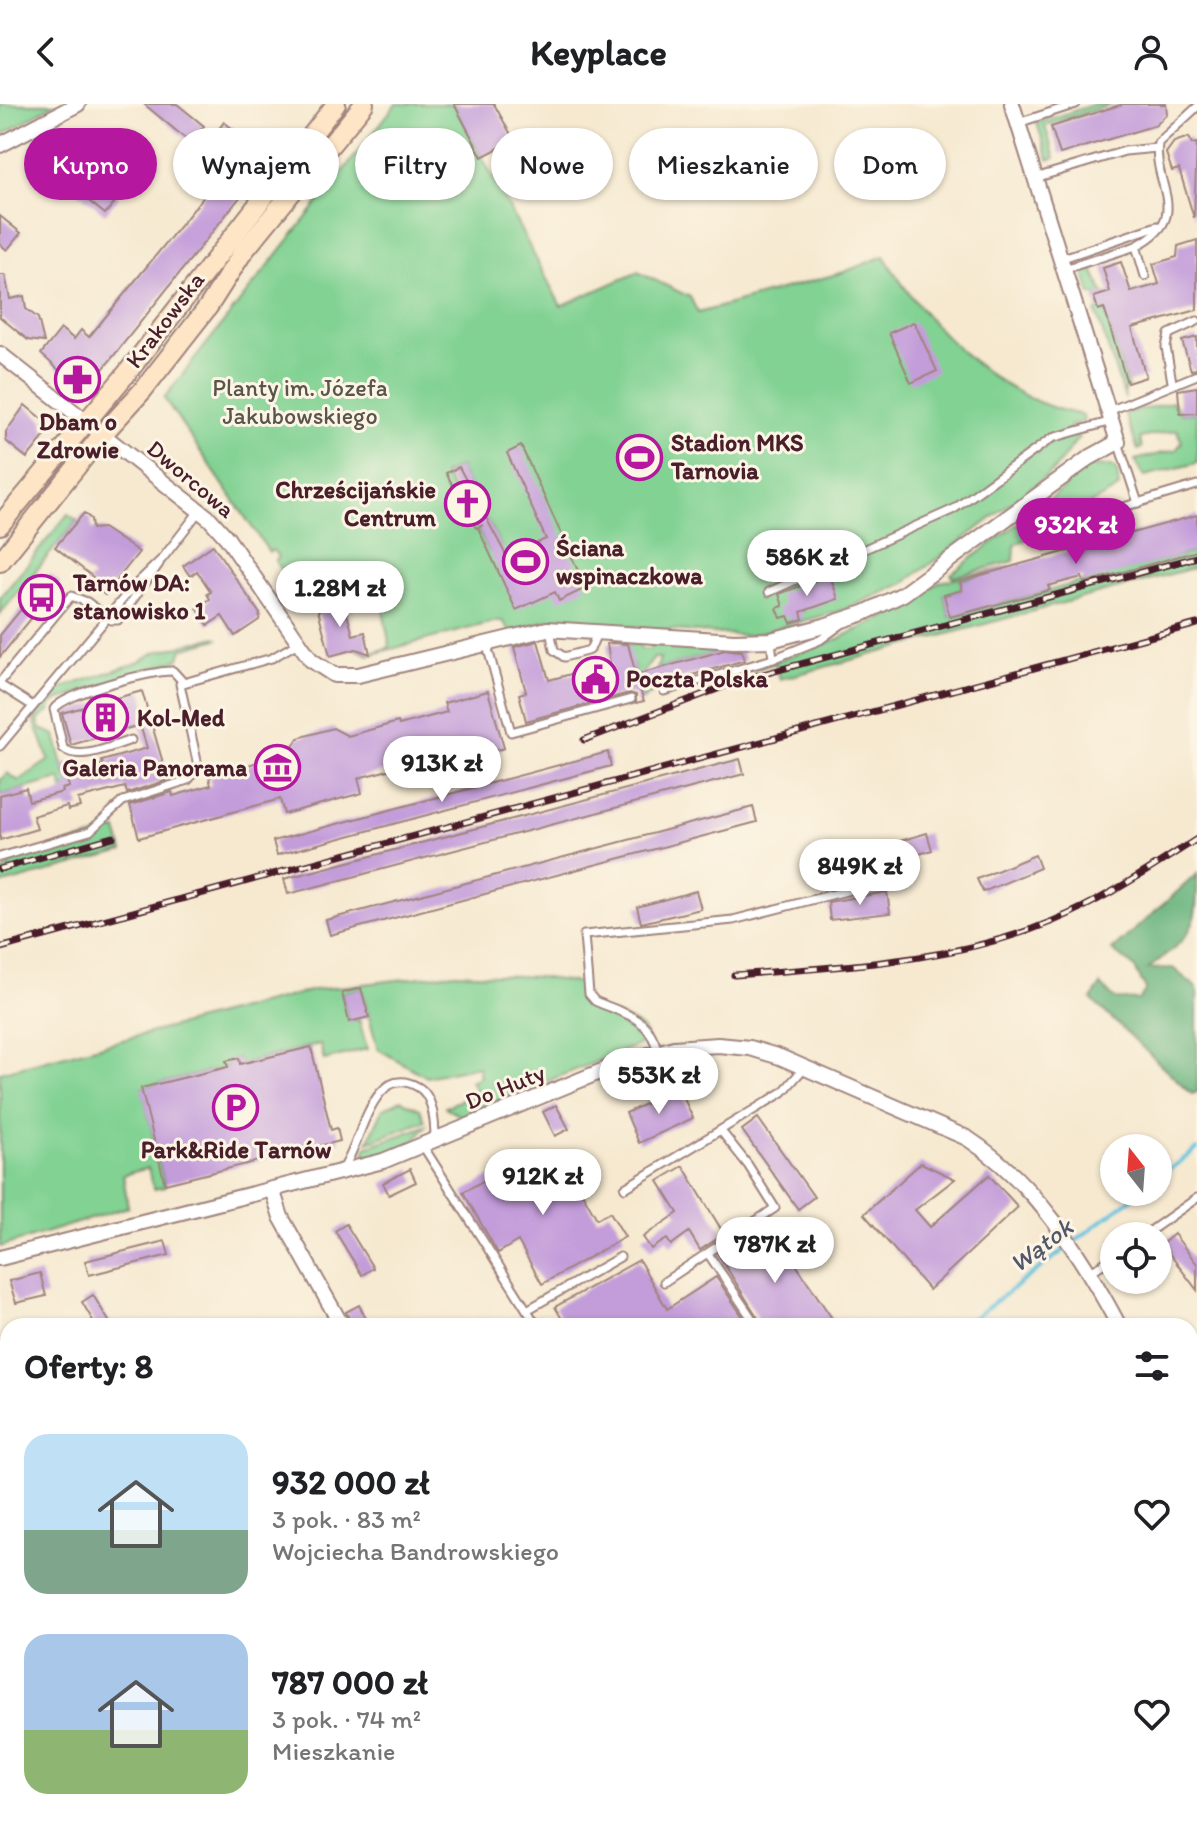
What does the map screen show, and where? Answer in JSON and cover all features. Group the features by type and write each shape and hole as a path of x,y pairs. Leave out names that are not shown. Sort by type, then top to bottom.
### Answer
{"street":[{"path":"0,145 78,104"},
{"name":"Krakowska","path":"0,562 102,435 143,390 208,307 243,252 364,104"},
{"path":"1012,104 1118,442"},
{"name":"Krakowska","path":"0,525 85,422 328,109"},
{"name":"Dworcowa","path":"0,354 200,510 227,538 298,643 324,671 345,676 550,629 715,640 771,640 849,618 903,594 1089,458 1118,442"},
{"name":"Do Huty","path":"0,1258 340,1173 429,1143 658,1052 718,1045 750,1048 806,1067 967,1138 1016,1175 1091,1272 1115,1318"},
{"path":"272,1189 281,1217 338,1318"}],"lane":[{"path":"1018,123 1076,104"},
{"path":"1062,264 1136,246 1165,220 1168,194 1157,148 1164,136 1197,107"},
{"path":"1035,178 1125,151 1157,148"},
{"path":"1062,264 1147,231 1165,220"},
{"path":"1136,246 1145,276"},
{"path":"1172,382 1166,347 1169,334 1197,321"},
{"path":"769,592 954,509 1060,434 1110,416 1172,382 1197,375"},
{"path":"1118,442 1138,503"},
{"path":"1045,546 1107,512 1197,485"},
{"path":"0,746 107,618 162,559 200,510"},
{"path":"33,706 0,683 71,596 87,602 107,618"},
{"path":"664,691 773,659 820,640 849,618"},
{"path":"550,629 554,650 564,657 590,650 596,642 598,631"},
{"path":"771,640 773,659"},
{"path":"486,642 511,732 631,699"},
{"path":"183,682 272,658 298,643"},
{"path":"131,740 83,753 68,753 63,748 54,709 58,704 91,691 158,672 173,671 183,682"},
{"path":"0,857 90,831 123,801 177,786 192,776 197,761 180,694 183,682"},
{"path":"658,1052 652,1032 645,1023 595,1001 589,994 584,935 733,920 889,880"},
{"path":"625,1188 783,1092 806,1067"},
{"path":"340,1173 356,1146 374,1097 389,1086 410,1084 426,1094 432,1112 429,1143 532,1318"},
{"path":"664,1282 709,1255 775,1208 748,1165 721,1131"},
{"path":"1163,1222 1197,1198"},
{"path":"709,1255 752,1318"},
{"path":"527,1310 620,1257"},
{"path":"1091,1272 1100,1266"}],"green space":[{"path":"0,104 54,104 0,136"},
{"path":"396,104 454,104 467,128 377,128"},
{"path":"1095,104 1113,104 1045,126 1055,158 1049,160 1037,123"},
{"name":"Planty im. Józefa Jakubowskiego","path":"475,144 491,174 491,200 505,200 561,306 638,272 690,297 698,313 844,272 884,256 921,309 968,357 1022,394 1052,407 1083,415 1084,421 1070,426 1073,435 1079,437 1054,470 903,584 843,610 749,636 549,620 511,633 503,621 497,621 369,655 356,649 370,654 390,647 376,574 300,598 275,561 279,558 273,550 269,552 164,398 320,200 339,200 339,176 355,156 355,200 475,200","holes":["459,467 501,546 489,551 444,474"]},
{"path":"1093,269 1106,300 1156,288 1159,284 1163,293 1105,310 1128,387 1124,389 1125,399 1096,312 1101,308 1098,296 1091,294 1084,272"},
{"path":"1173,402 1181,414 1197,413 1197,463 1144,476 1135,460 1176,450 1182,442 1177,430 1140,438 1142,448 1138,450 1125,414"},
{"path":"1111,466 1117,471 1119,487 1114,491 1015,545 1014,561 953,577 951,574 1066,487 1067,482 1087,467"},
{"path":"68,514 77,521 0,614 0,598"},
{"path":"1197,551 1197,567 780,679 775,663 697,689 838,639 889,615 940,582 1007,568 960,581 962,590 944,595 950,617"},
{"path":"218,639 182,649 179,659 51,703 50,711 38,720 41,729 55,735 66,776 87,772 94,795 75,791 73,786 63,789 60,779 0,795 0,781 7,773 19,781 49,760 34,720 56,690 136,663 156,652"},
{"path":"622,643 640,644 641,649 651,649 651,645 741,646 657,669 660,658 654,658 642,674 645,687 652,693 643,700 633,664 625,656"},
{"path":"117,830 123,851 0,885 0,874 10,867 7,861"},
{"path":"1197,874 1196,909 1189,930 1175,947 1148,969 1173,968 1197,988 1197,1092 1192,1094 1091,999 1101,985 1115,999 1139,1000 1146,989 1134,967 1112,950"},
{"path":"455,973 538,977 581,983 582,995 588,1003 633,1022 647,1038 643,1043 460,1116 445,1107 477,1093 471,1081 480,1077 478,1066 427,1077 378,1049 361,988 342,993 349,1022 359,1020 367,1049 324,1060 320,1044 240,1064 238,1058 227,1061 228,1067 142,1088 165,1187 154,1189 148,1168 123,1175 128,1207 0,1247 0,1072 314,990"},
{"path":"401,1100 420,1109 425,1121 368,1142 383,1109"},
{"path":"426,1126 413,1143 372,1158 364,1154 366,1147"}],"building":[{"path":"144,104 177,104 204,126 173,128"},
{"path":"454,104 494,104 507,128 491,128 491,152 482,157 475,144 475,128 467,128"},
{"path":"1123,104 1166,104 1167,114 1156,125 1060,154 1051,127"},
{"path":"1189,137 1192,144 1197,143 1194,218 1179,169 1172,171 1166,153 1174,142"},
{"path":"88,200 117,200 105,214"},
{"path":"201,200 238,200 84,393 41,354 61,329 74,339 81,330 89,337"},
{"path":"0,216 21,233 7,250 0,244"},
{"path":"1197,240 1197,310 1132,328 1146,377 1127,383 1104,308 1098,310 1094,297 1110,292 1103,268 1121,262 1131,292 1159,284 1153,264 1177,257 1178,246"},
{"path":"0,275 5,275 10,299 24,296 26,309 38,318 44,342 28,340 0,317"},
{"path":"914,322 937,371 911,383 889,333"},
{"path":"1197,337 1197,369 1191,370 1182,341"},
{"path":"1197,387 1197,413 1180,414 1178,390"},
{"path":"25,405 43,420 45,436 27,458 6,441 6,432"},
{"path":"521,446 586,588 559,601 555,592 516,610 478,528 483,525 476,528 446,473 459,467 507,557 546,539 507,453"},
{"path":"84,513 91,519 92,529 103,528 139,552 105,595 88,582 93,577 55,547"},
{"path":"1197,515 1197,551 1084,583 1082,577 1048,586 1050,590 950,617 944,595 962,590 960,581"},
{"path":"213,545 260,614 259,620 235,636 222,616 208,625 197,608 210,599 207,594 211,592 197,571 190,576 183,566"},
{"path":"50,574 60,583 0,657 0,635"},
{"path":"830,575 838,599 801,612 803,619 791,623 788,616 781,618 777,608 783,606 779,594"},
{"path":"339,597 341,604 344,603 353,635 365,632 370,654 356,649 330,656 318,610 322,609 320,602"},
{"name":"Poczta Polska","path":"538,641 549,680 582,671 583,676 611,669 607,644 612,643 628,644 636,675 725,650 742,651 745,660 640,690 644,701 636,703 636,695 629,693 526,721 519,694 526,692 514,647"},
{"path":"142,691 168,780 127,793 125,787 78,799 80,807 68,810 67,806 33,816 37,829 0,840 0,795 26,788 29,801 63,792 62,789 69,787 63,765 76,762 79,772 103,765 102,761 147,748 140,725 71,745 62,713"},
{"path":"488,691 504,748 460,761 457,752 358,778 362,793 284,814 280,799 139,838 130,805 172,792 173,796 211,785 209,777 290,752 298,738 333,728 348,736 398,722 399,725 447,712 444,703"},
{"path":"608,752 611,766 277,855 273,841"},
{"path":"740,759 744,774 288,894 284,879"},
{"path":"753,807 757,822 330,935 326,920"},
{"path":"927,833 932,850 906,858 900,841"},
{"path":"1035,855 1040,868 983,892 977,879"},
{"path":"696,891 701,909 641,923 637,907"},
{"path":"887,892 890,913 830,920 828,902"},
{"path":"361,988 369,1017 349,1022 342,993"},
{"name":"Park&Ride Tarnów","path":"311,1047 331,1130 337,1128 340,1141 165,1184 141,1088 228,1067 226,1061 239,1058 240,1064"},
{"path":"679,1088 693,1118 639,1143 626,1113"},
{"path":"556,1105 569,1129 555,1136 543,1112"},
{"path":"758,1118 814,1197 798,1209 742,1130"},
{"path":"559,1152 597,1219 610,1212 625,1237 542,1284 518,1241 498,1253 463,1192 501,1171 507,1182"},
{"path":"921,1163 955,1179 915,1210 930,1227 989,1175 1018,1207 929,1290 864,1214"},
{"path":"683,1166 724,1234 700,1250 689,1232 671,1245 667,1239 651,1249 643,1237 678,1213 658,1181"},
{"path":"410,1169 416,1182 389,1195 383,1183"},
{"path":"346,1224 373,1268 362,1275 335,1231"},
{"path":"773,1230 832,1318 758,1318 718,1254 731,1245 736,1253"},
{"path":"1174,1234 1197,1264 1197,1290 1172,1257"},
{"path":"165,1241 169,1255 89,1275 85,1261"},
{"path":"639,1260 667,1309 716,1277 744,1318 561,1318 555,1307"},
{"path":"40,1273 46,1296 16,1303 9,1281"},
{"path":"93,1295 107,1318 91,1318 82,1302"},
{"path":"359,1305 366,1318 349,1318 346,1312"}],"waterway":[{"name":"Wątok","path":"1172,1168 1197,1149"},
{"name":"Wątok","path":"1075,1241 1121,1206"},
{"name":"Wątok","path":"974,1318 1068,1247"}],"railway":[{"path":"584,740 741,680 1197,557"},
{"path":"0,948 1197,624"},
{"path":"0,869 113,837"},
{"path":"734,975 896,960 976,946 1015,935 1091,903 1197,839"}],"place":[{"name":"Dbam o Zdrowie","path":"78,380"},
{"name":"Stadion MKS Tarnovia","path":"640,457"},
{"name":"Chrześcijańskie Centrum","path":"467,504"},
{"name":"Ściana wspinaczkowa","path":"525,562"},
{"name":"Tarnów DA: stanowisko 1","path":"42,597"},
{"name":"Poczta Polska","path":"595,679"},
{"name":"Kol-Med","path":"106,718"},
{"name":"Galeria Panorama","path":"278,768"},
{"name":"Park&Ride Tarnów","path":"236,1108"}]}
